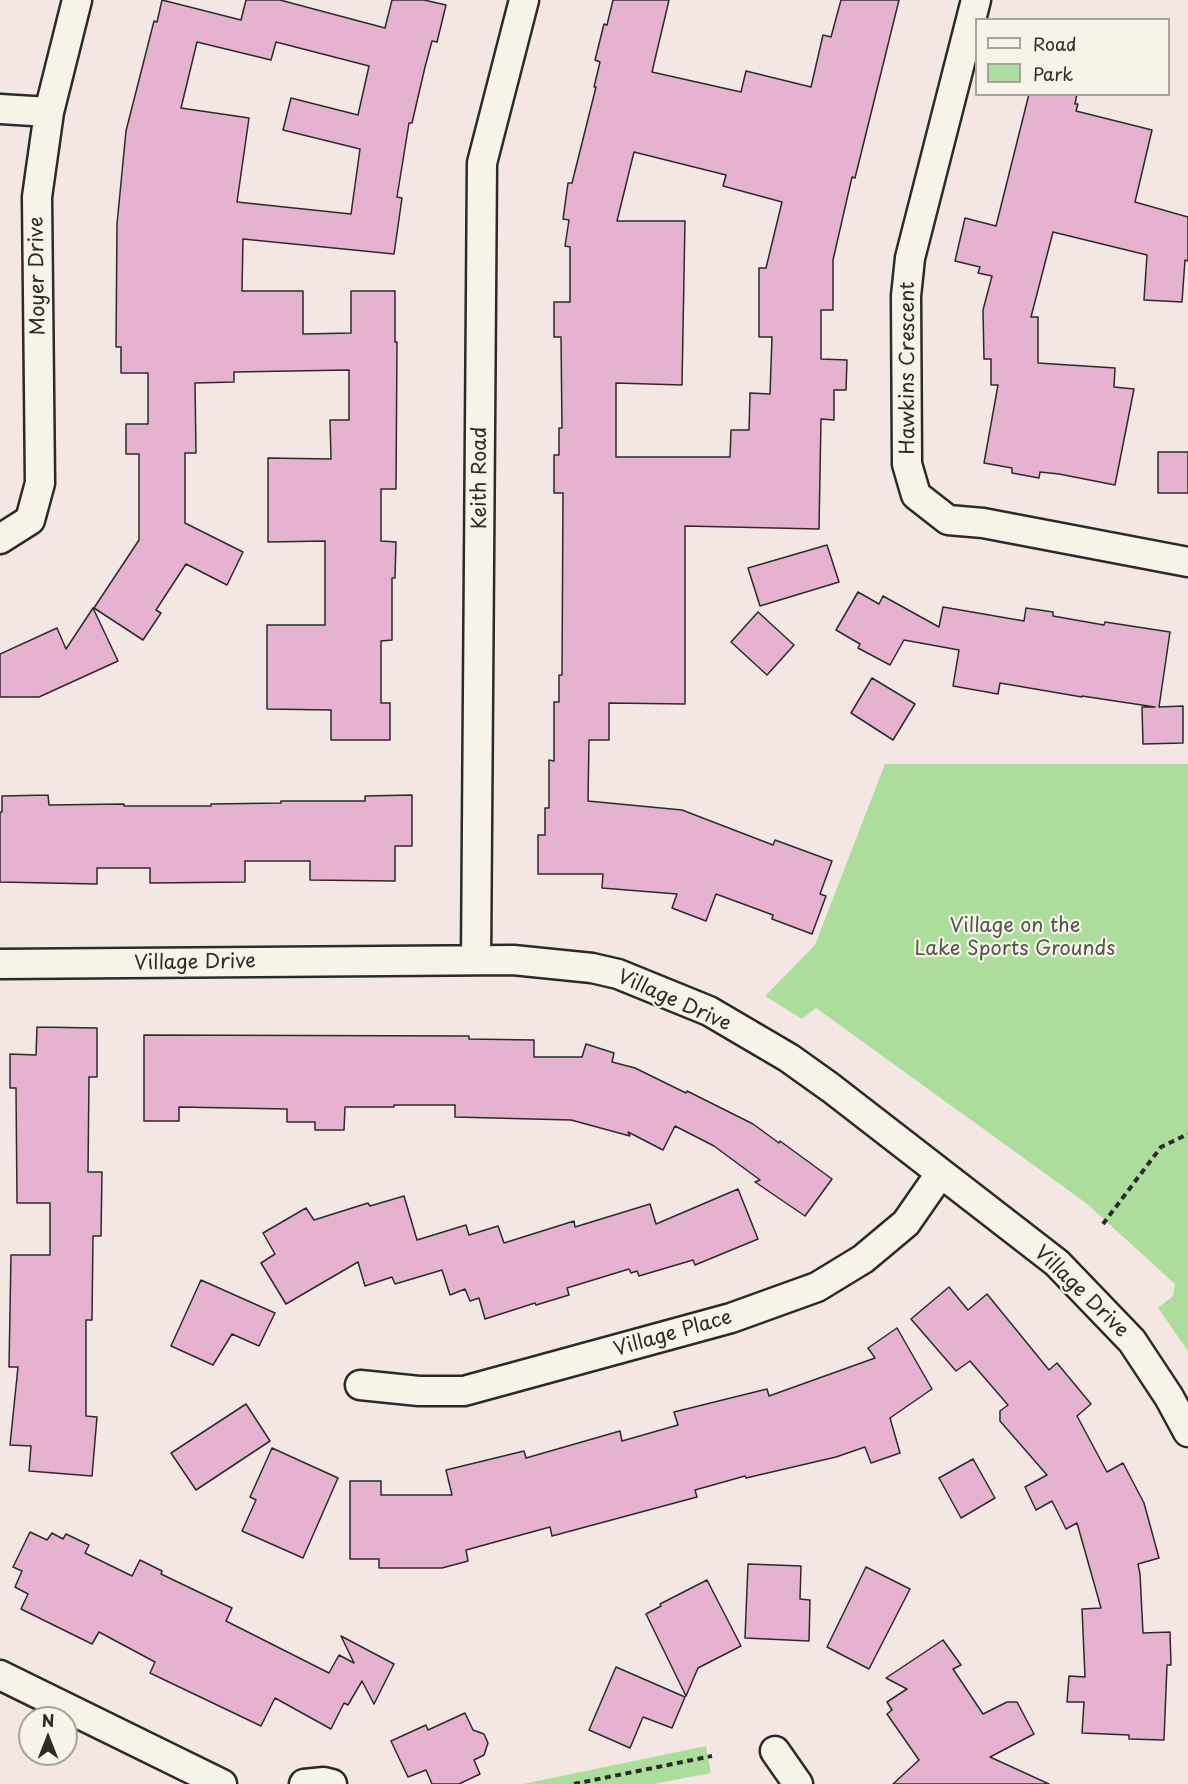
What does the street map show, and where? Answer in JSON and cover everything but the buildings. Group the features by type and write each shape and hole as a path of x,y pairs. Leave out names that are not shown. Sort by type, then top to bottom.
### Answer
{"street":[{"name":"Moyer Drive","path":"0,539 30,520 40,483 37,197 49,112 77,0"},
{"name":"Keith Road","path":"476,960 482,163 524,0"},
{"name":"Hawkins Crescent","path":"976,0 909,258 906,296 907,464 916,495 948,520 983,522 1188,562"},
{"path":"0,109 49,112"},
{"name":"Village Drive","path":"0,964 513,960 592,968 618,974 709,1011 789,1058 1057,1263 1132,1341 1169,1397 1188,1432"},
{"name":"Village Place","path":"360,1385 419,1391 464,1391 742,1314 817,1287 862,1259 906,1223 940,1174"},
{"path":"0,1675 222,1784"},
{"path":"775,1751 798,1784"},
{"path":"304,1784 324,1782 332,1784"}],"path":[{"path":"1103,1224 1161,1147 1188,1134"},
{"path":"574,1784 712,1755"}],"green space":[{"name":"Village on the Lake Sports Grounds","path":"885,764 1188,764 1188,1351 1158,1308 1173,1296 1175,1284 1086,1203 816,1008 802,1019 765,996 815,945"},
{"path":"706,1746 711,1773 653,1784 523,1784"}]}
